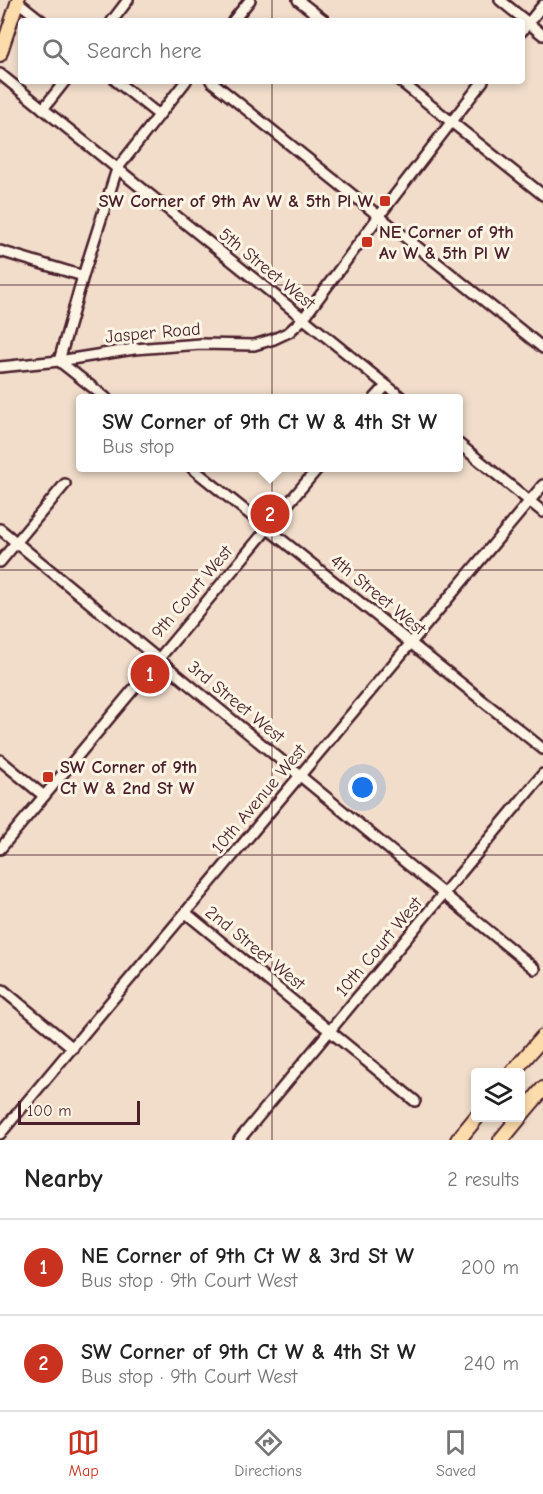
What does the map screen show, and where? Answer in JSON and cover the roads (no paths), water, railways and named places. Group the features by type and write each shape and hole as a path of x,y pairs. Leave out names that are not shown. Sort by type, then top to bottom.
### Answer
{"highway":[{"path":"516,1068 543,1037"},
{"path":"525,1111 543,1089"},
{"path":"458,1140 473,1122"},
{"path":"501,1140 516,1122"}],"main road":[{"path":"0,55 18,1"}],"street":[{"path":"114,18 128,0"},
{"path":"235,18 250,0"},
{"path":"298,0 321,18"},
{"path":"500,0 517,18"},
{"path":"18,1 38,18"},
{"path":"543,5 525,27 543,35"},
{"name":"5th Street West","path":"0,74 396,394"},
{"path":"43,109 62,84"},
{"path":"120,84 159,115"},
{"path":"99,394 59,361 117,168 184,84"},
{"path":"215,84 543,348"},
{"path":"404,84 543,195"},
{"name":"Jasper Road","path":"0,367 59,361 134,349 201,344 254,345 289,332 303,319 481,84"},
{"path":"0,251 83,276"},
{"path":"379,394 386,386"},
{"path":"463,447 543,513"},
{"name":"4th Street West","path":"197,472 543,749"},
{"name":"9th Court West","path":"0,849 315,472"},
{"path":"0,562 65,484"},
{"name":"10th Avenue West","path":"0,1134 543,484"},
{"name":"3rd Street West","path":"0,529 535,969"},
{"path":"0,760 44,796"},
{"name":"10th Court West","path":"239,1140 543,774"},
{"name":"2nd Street West","path":"186,913 415,1101"},
{"path":"3,990 73,1048"}],"place":[{"name":"SW Corner of 9th Av W & 5th Pl W","path":"385,201"},
{"name":"NE Corner of 9th Av W & 5th Pl W","path":"367,242"},
{"name":"SW Corner of 9th Ct W & 4th St W","path":"270,514"},
{"name":"NE Corner of 9th Ct W & 3rd St W","path":"150,674"},
{"name":"SW Corner of 9th Ct W & 2nd St W","path":"48,777"}]}
